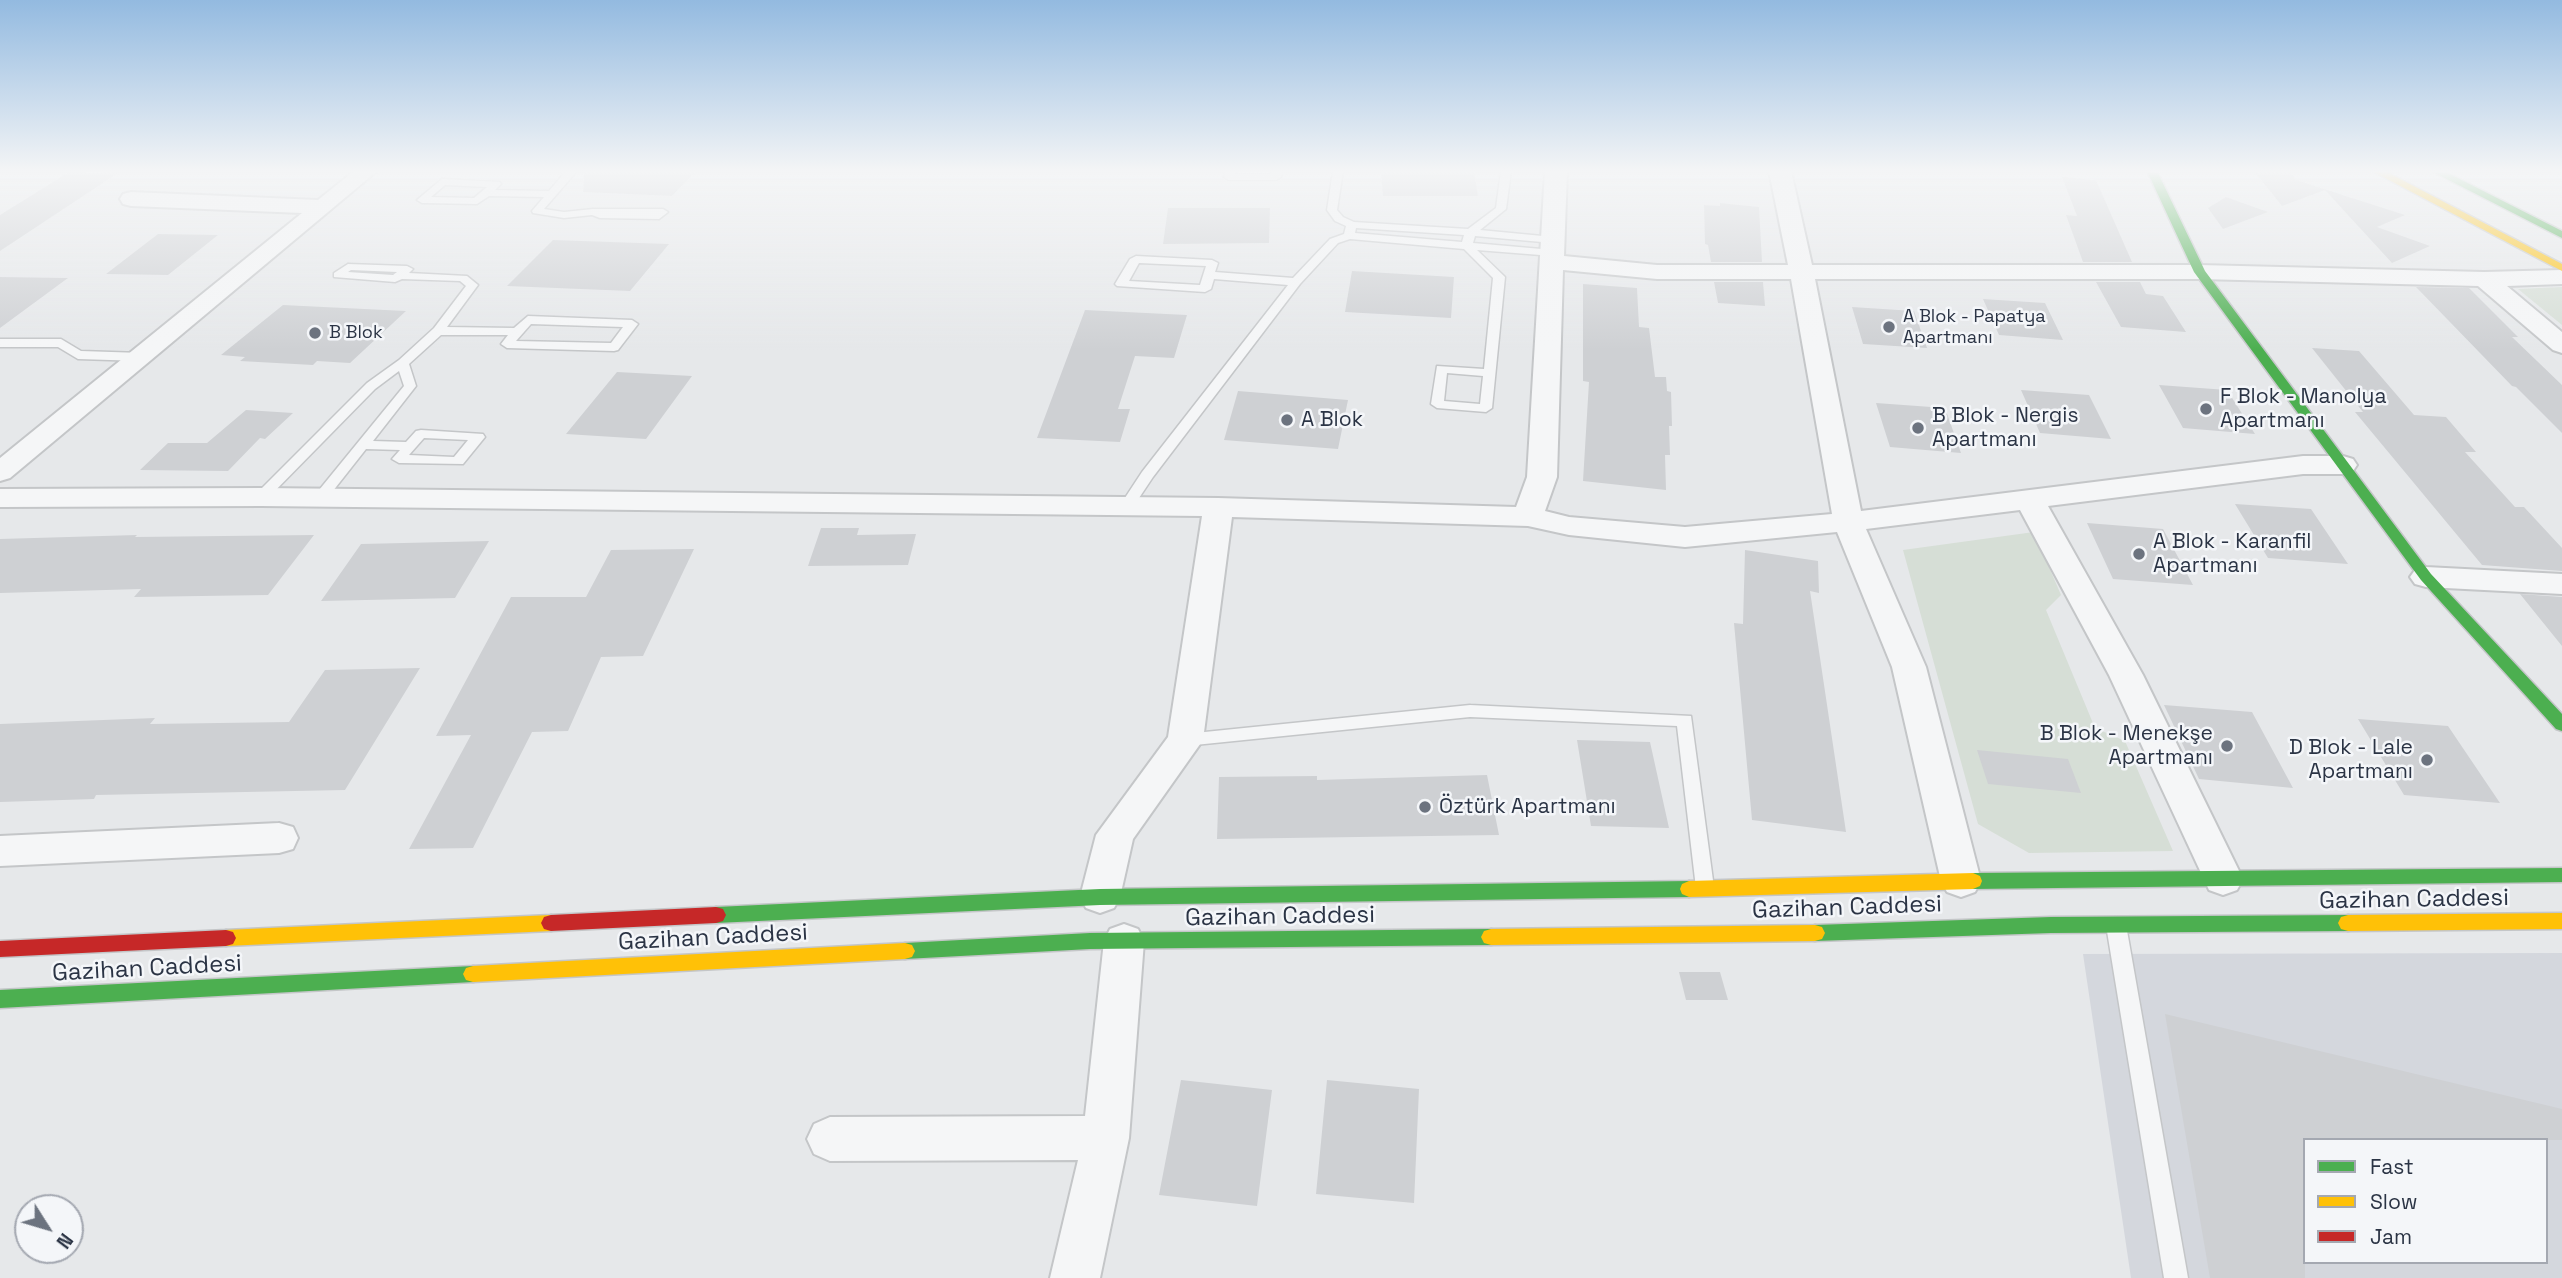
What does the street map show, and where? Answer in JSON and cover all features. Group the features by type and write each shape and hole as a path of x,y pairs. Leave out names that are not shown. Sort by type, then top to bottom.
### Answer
{"main road":[{"path":"2180,231 2200,272 2426,577 2562,725"},
{"path":"2491,231 2562,268"},
{"name":"Gazihan Caddesi","path":"0,949 1100,897 1705,888 1961,881 2562,875"},
{"name":"Gazihan Caddesi","path":"0,999 795,955 1124,941 1816,933 2116,925 2562,921"}],"street":[{"path":"0,472 294,231"},
{"path":"1528,517 1542,477 1554,231"},
{"path":"1793,231 1849,522 1909,667 1961,881"},
{"path":"1553,252 1657,272 2200,272 2484,279 2562,277"},
{"path":"2484,279 2562,345"},
{"path":"0,498 261,497 1218,507 1528,517 1569,526 1663,536 1707,536 1849,522 2303,465 2343,465"},
{"path":"2029,499 2126,675 2224,879"},
{"path":"1100,897 1115,835 1185,740 1218,507"},
{"path":"2426,577 2562,584"},
{"path":"0,852 279,838"},
{"path":"1075,1278 1106,1138 1124,941"},
{"path":"830,1139 1106,1138"}],"lane":[{"path":"1126,508 1147,475 1296,282 1334,241 1350,231"},
{"path":"1356,231 1467,246 1553,252"},
{"path":"1389,231 1470,232 1553,252"},
{"path":"1467,246 1470,232"},
{"path":"1467,246 1499,277 1486,408 1437,404 1441,369 1489,373"},
{"path":"1136,259 1212,263 1209,275 1205,289 1121,284 1136,259"},
{"path":"261,497 371,386 403,363 438,331 472,285 463,278 399,276 395,279 338,275 348,267 407,269 399,276"},
{"path":"1209,275 1296,282"},
{"path":"438,331 517,332 528,320 632,324 614,347 507,344 517,332"},
{"path":"0,343 61,344 78,355 142,357"},
{"path":"320,498 410,386 403,363"},
{"path":"361,445 410,446 421,434 478,437 458,461 399,459 410,446"},
{"path":"1185,740 1470,710 1685,720 1705,888"},
{"path":"2116,925 2176,1278"}],"shaded area":[{"path":"2562,287 2562,325 2518,289"},
{"path":"2034,532 2061,595 2046,610 2095,728 2125,741 2173,851 2029,853 1978,824 1903,550"},
{"path":"2562,953 2562,1278 2131,1278 2083,954"}],"building":[{"path":"0,231 31,231 0,251"},
{"path":"1165,231 1269,231 1269,243 1163,244"},
{"path":"1705,231 1760,231 1762,262 1711,262 1708,245 1705,244"},
{"path":"2072,231 2118,231 2132,262 2083,262"},
{"path":"2362,231 2387,231 2430,246 2392,263"},
{"path":"158,234 218,235 168,275 106,274"},
{"path":"553,240 669,244 630,291 507,286"},
{"path":"1352,271 1454,277 1451,318 1345,312"},
{"path":"0,277 68,278 0,328"},
{"path":"1714,282 1763,282 1765,306 1718,303"},
{"path":"2096,282 2140,282 2146,294 2163,296 2186,332 2121,327"},
{"path":"1583,284 1637,288 1639,327 1649,328 1655,377 1666,377 1667,391 1671,392 1670,455 1665,455 1666,490 1583,481 1589,382 1583,381"},
{"path":"2416,287 2469,288 2518,337 2512,337 2562,385 2562,433 2512,386"},
{"path":"1983,299 2045,303 2063,340 1999,335"},
{"name":"B Blok","path":"283,305 406,311 350,363 317,361 313,365 240,361 245,357 221,355"},
{"name":"A Blok - Papatya Apartmanı","path":"1852,307 1914,311 1927,348 1863,344"},
{"path":"1085,310 1187,315 1174,358 1135,356 1118,409 1130,409 1120,442 1037,438"},
{"path":"2312,348 2359,351 2414,415 2446,417 2476,452 2465,452 2515,507 2524,507 2562,548 2562,571 2482,565 2355,412 2363,412"},
{"path":"617,372 692,376 646,439 566,434"},
{"name":"F Blok - Manolya Apartmanı","path":"2159,385 2227,390 2255,434 2183,428"},
{"path":"2021,390 2089,395 2111,439 2040,433"},
{"name":"A Blok","path":"1238,391 1348,400 1338,449 1224,440"},
{"name":"B Blok - Nergis Apartmanı","path":"1876,403 1945,408 1961,453 1890,447"},
{"path":"246,410 293,413 265,439 260,438 228,471 140,470 168,443 207,443"},
{"path":"2235,504 2311,509 2348,564 2268,558"},
{"name":"A Blok - Karanfil Apartmanı","path":"2087,523 2163,529 2193,585 2113,579"},
{"path":"821,528 859,528 857,535 916,534 908,565 808,566"},
{"path":"137,535 135,537 314,535 268,595 134,597 141,589 0,593 0,539"},
{"path":"489,541 455,598 321,601 361,544"},
{"path":"694,549 643,656 601,657 568,731 532,732 473,848 409,849 471,735 436,736 511,597 586,597 611,550"},
{"path":"1745,550 1818,561 1819,593 1810,591 1846,832 1752,820 1734,623 1743,624"},
{"path":"2520,594 2562,597 2562,646"},
{"path":"420,668 345,790 96,795 94,799 0,802 0,724 155,718 150,724 289,722 325,670"},
{"name":"B Blok - Menekşe Apartmanı","path":"2164,705 2252,712 2293,788 2199,779"},
{"name":"D Blok - Lale Apartmanı","path":"2358,719 2448,726 2500,803 2404,795"},
{"path":"1577,740 1650,742 1669,828 1591,826"},
{"path":"1977,750 2068,759 2081,793 1988,784"},
{"path":"1487,775 1499,835 1217,839 1219,777 1317,776 1317,780"},
{"path":"1679,972 1720,972 1728,1000 1686,1000"},
{"path":"2165,1014 2562,1109 2562,1140 2303,1138 2305,1278 2210,1278"},
{"path":"1181,1080 1272,1090 1257,1206 1159,1195"},
{"path":"1327,1080 1419,1089 1414,1203 1316,1194"}],"traffic: fast":[{"path":"2180,231 2200,272 2426,577 2562,725"},
{"path":"2553,231 2562,235"},
{"path":"1973,881 2562,875"},
{"path":"716,915 1100,897 1689,889"},
{"path":"1815,933 2051,925 2348,923"},
{"path":"905,951 1090,941 1491,937"},
{"path":"0,999 473,974"}],"traffic: slow":[{"path":"2491,231 2562,268"},
{"path":"1689,889 1973,881"},
{"path":"2348,923 2562,921"},
{"path":"226,938 551,923"},
{"path":"1491,937 1815,933"},
{"path":"473,974 905,951"}],"traffic: jam":[{"path":"551,923 716,915"},
{"path":"0,949 226,938"}],"place":[{"name":"A Blok - Papatya Apartmanı","path":"1889,327"},
{"name":"B Blok","path":"315,333"},
{"name":"F Blok - Manolya Apartmanı","path":"2206,409"},
{"name":"A Blok","path":"1287,420"},
{"name":"B Blok - Nergis Apartmanı","path":"1918,428"},
{"name":"A Blok - Karanfil Apartmanı","path":"2139,554"},
{"name":"B Blok - Menekşe Apartmanı","path":"2227,746"},
{"name":"D Blok - Lale Apartmanı","path":"2427,760"},
{"name":"Öztürk Apartmanı","path":"1425,807"}]}
